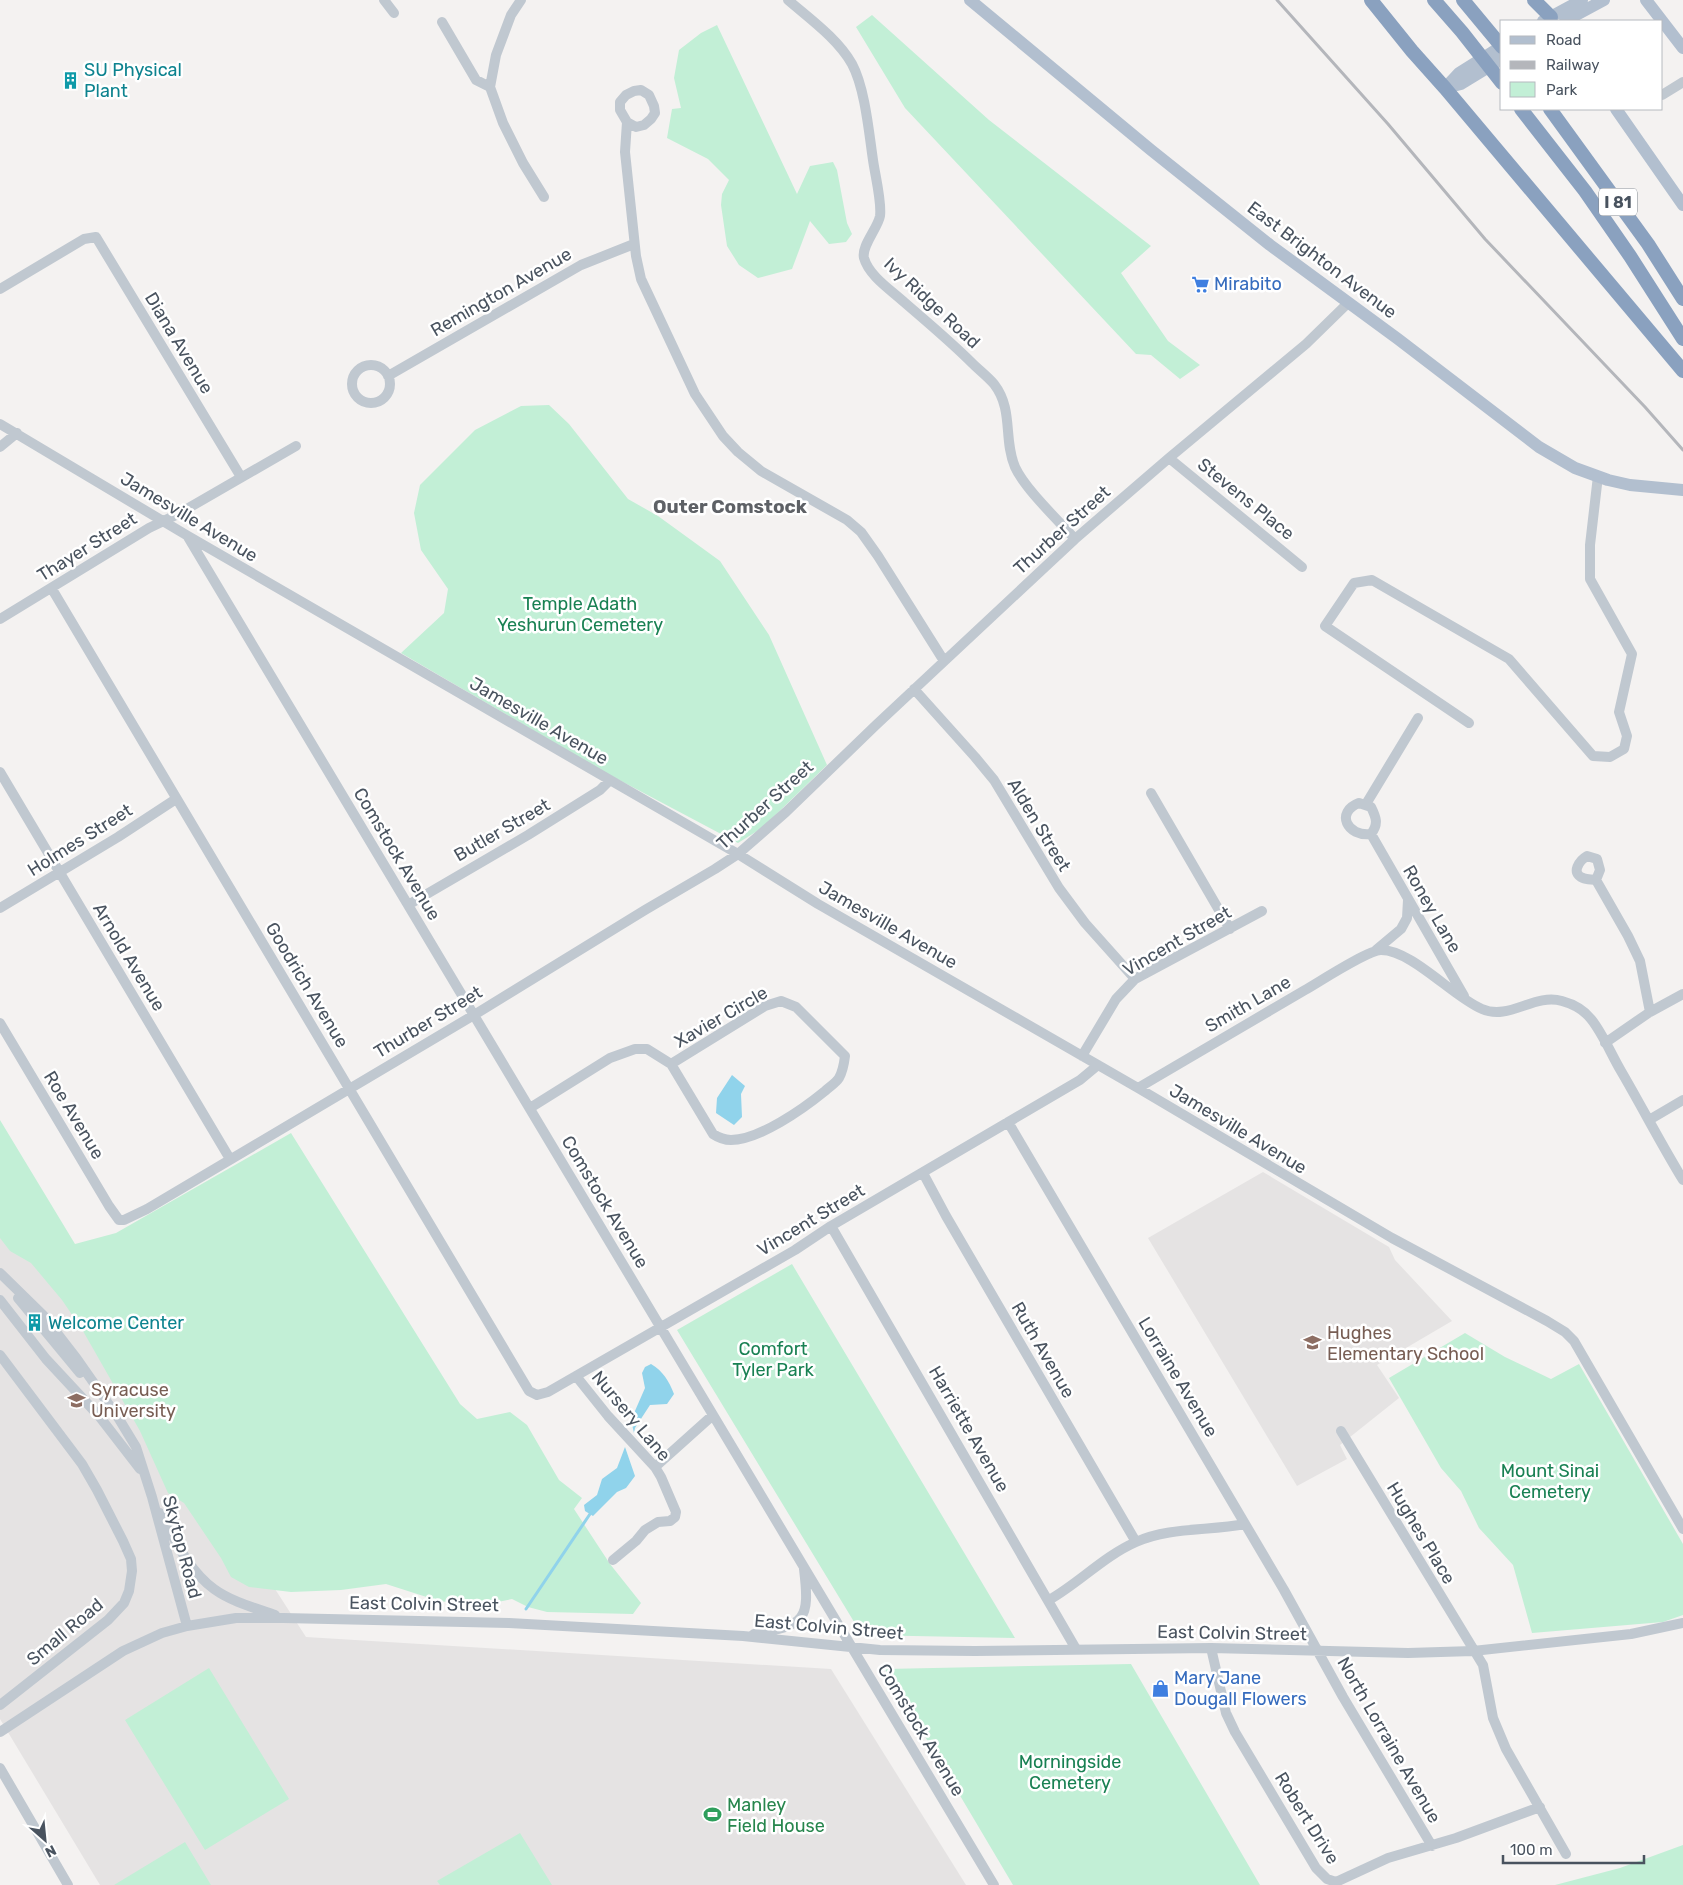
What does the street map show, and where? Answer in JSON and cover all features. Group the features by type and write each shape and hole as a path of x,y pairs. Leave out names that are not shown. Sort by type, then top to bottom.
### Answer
{"highway":[{"path":"1372,0 1412,51 1683,371"},
{"path":"1434,0 1462,32 1500,81"},
{"path":"1463,0 1500,45"},
{"path":"1534,0 1549,20"},
{"name":"I 81","path":"1522,110 1585,191 1630,256 1683,339"},
{"name":"I 81","path":"1551,110 1648,244 1683,299"}],"main road":[{"name":"East Brighton Avenue","path":"970,0 1270,245 1539,447 1576,468 1630,486 1683,490"},
{"path":"1549,20 1567,0"},
{"path":"1549,20 1582,0"},
{"path":"1567,20 1604,0"},
{"path":"1646,0 1661,20"},
{"path":"1663,22 1683,48"},
{"path":"1445,88 1459,74 1500,48"},
{"path":"1445,88 1461,84 1500,60"},
{"path":"1617,110 1683,205"}],"street":[{"path":"384,0 394,13"},
{"path":"521,0 511,15 496,56 490,87 503,123 544,197"},
{"name":"Ivy Ridge Road","path":"788,0 841,50 852,63 857,76 870,139 880,217 864,250 864,259 884,284 958,349 994,384 1002,398 1008,416 1014,466 1023,481 1075,539"},
{"path":"442,22 476,80 490,87"},
{"path":"1663,95 1683,82"},
{"path":"627,122 625,152 634,244 641,279 696,394 722,436 760,471 847,520 861,532 944,661"},
{"name":"Diana Avenue","path":"0,289 84,239 96,237 241,477"},
{"name":"Remington Avenue","path":"388,376 581,265 634,244"},
{"name":"Thurber Street","path":"122,1221 147,1209 474,1015 738,854 786,812 914,689 1075,539 1306,344 1348,302"},
{"name":"Jamesville Avenue","path":"0,424 188,536 738,854 818,904 1138,1088 1392,1238 1565,1332 1574,1342 1683,1529"},
{"path":"0,447 17,433"},
{"name":"Thayer Street","path":"0,619 52,589 149,528 296,446"},
{"name":"Stevens Place","path":"1169,458 1302,567"},
{"path":"1469,723 1326,626 1354,583 1372,580 1508,659 1593,756 1610,757 1624,749 1627,736 1619,712 1632,654 1590,579 1590,545 1598,476"},
{"name":"Comstock Avenue","path":"188,536 994,1885"},
{"name":"Goodrich Avenue","path":"52,589 530,1391 537,1395"},
{"name":"Alden Street","path":"914,689 994,780 1058,888 1085,923 1135,979"},
{"path":"1366,804 1418,718"},
{"name":"Arnold Avenue","path":"0,772 230,1159"},
{"name":"Butler Street","path":"408,904 528,835 600,790 609,781"},
{"path":"1151,792 1230,929"},
{"name":"Holmes Street","path":"0,908 118,837 176,799"},
{"path":"1359,803 1371,807 1376,816 1376,826 1371,834 1362,835 1351,830 1347,822 1347,813 1352,806 1359,803"},
{"name":"Roney Lane","path":"1371,834 1466,999"},
{"path":"1596,880 1640,961 1650,1012"},
{"name":"Smith Lane","path":"1138,1088 1251,1020 1338,970 1376,951 1401,929 1407,918 1408,900"},
{"name":"Vincent Street","path":"1082,1056 1116,999 1135,979 1262,911"},
{"path":"1376,951 1393,952 1415,963 1482,1009 1498,1013 1536,1001 1552,999 1574,1005 1586,1014 1605,1042 1683,1180"},
{"path":"1605,1042 1650,1012 1683,994"},
{"name":"Xavier Circle","path":"530,1108 610,1058 635,1049 647,1049 670,1064 713,1134 721,1139 732,1140 758,1133 783,1121 815,1099 838,1079 844,1065 844,1056 796,1007 781,1001 765,1006 670,1064"},
{"name":"Roe Avenue","path":"0,1023 109,1206 119,1220 122,1221"},
{"name":"Vincent Street","path":"537,1395 548,1392 795,1250 832,1226 1080,1080 1098,1065"},
{"path":"1649,1120 1683,1100"},
{"name":"Lorraine Avenue","path":"1008,1122 1318,1650"},
{"name":"Ruth Avenue","path":"923,1173 946,1216 1136,1542"},
{"name":"Harriette Avenue","path":"832,1226 1076,1649"},
{"name":"Skytop Road","path":"0,1273 77,1358 120,1420 136,1447 152,1497 187,1626"},
{"name":"Skytop Road","path":"0,1300 35,1345 99,1416 146,1476"},
{"path":"13,1319 31,1308"},
{"path":"35,1345 51,1331"},
{"name":"Small Road","path":"0,1355 82,1464 112,1518 131,1558 132,1571 129,1591 124,1602 108,1620 0,1705"},
{"name":"Nursery Lane","path":"576,1376 608,1416 655,1467 676,1512 675,1517 670,1521 658,1522 645,1530 636,1541 613,1560"},
{"path":"655,1467 713,1415"},
{"name":"Hughes Place","path":"1342,1431 1483,1665 1493,1718 1503,1741 1566,1854"},
{"path":"152,1497 180,1551 200,1577 214,1590 235,1601 283,1618"},
{"path":"1049,1600 1122,1549 1136,1542 1157,1535 1245,1524"},
{"path":"743,1636 767,1632 797,1622 805,1610 807,1597 804,1565"},
{"name":"East Colvin Street","path":"0,1732 122,1651 162,1633 187,1626 236,1618 509,1622 743,1636 880,1650 975,1651 1211,1648 1408,1653 1473,1651 1631,1634 1683,1623"},
{"name":"Robert Drive","path":"1211,1648 1226,1712 1234,1732 1316,1868 1327,1880 1336,1882 1388,1858 1456,1838 1540,1807"},
{"name":"North Lorraine Avenue","path":"1318,1650 1343,1697 1432,1846"},
{"path":"0,1768 68,1885"}],"shaded area":[{"name":"Syracuse University","path":"0,1164 306,1637 831,1669 966,1885 100,1885 0,1719"},
{"name":"Hughes Elementary School","path":"1263,1172 1389,1247 1395,1260 1452,1321 1377,1365 1399,1398 1340,1445 1347,1459 1297,1486 1148,1238"}],"green space":[{"path":"872,15 989,120 1151,246 1121,273 1168,341 1200,365 1180,379 1151,355 1136,354 905,108 856,27"},
{"path":"717,25 797,194 810,166 833,162 837,170 847,223 852,234 846,242 829,244 810,221 792,269 758,278 739,265 727,246 721,205 722,194 729,180 708,159 667,138 672,109 681,108 674,78 679,50 701,33"},
{"name":"Temple Adath Yeshurun Cemetery","path":"549,405 569,424 628,499 658,516 720,561 769,635 827,765 762,828 738,843 606,773 401,653 444,613 448,589 421,550 414,513 420,485 475,430 521,406"},
{"path":"0,1120 75,1244 116,1233 291,1133 460,1404 477,1419 510,1412 527,1425 559,1480 582,1498 574,1509 610,1564 641,1603 633,1614 547,1612 528,1607 512,1599 493,1603 439,1601 386,1584 341,1590 291,1592 249,1587 231,1577 221,1558 184,1503 168,1493 140,1431 83,1331 62,1300 31,1263 10,1251 0,1238"},
{"name":"Comfort Tyler Park","path":"792,1264 1015,1638 862,1635 677,1330"},
{"name":"Mount Sinai Cemetery","path":"1465,1333 1505,1357 1551,1379 1579,1364 1683,1544 1683,1615 1663,1622 1532,1633 1513,1565 1479,1528 1461,1491 1441,1468 1389,1378"},
{"name":"Morningside Cemetery","path":"1131,1664 1260,1885 1013,1885 885,1669"},
{"path":"209,1668 289,1799 205,1850 125,1720"},
{"path":"520,1833 552,1885 440,1885 437,1881"},
{"path":"185,1842 211,1885 114,1885"},
{"path":"1683,1845 1683,1885 1555,1885 1620,1868"}],"water":[{"path":"732,1075 745,1086 741,1094 742,1117 734,1125 716,1113 717,1098"},
{"path":"651,1364 665,1377 674,1394 667,1404 650,1405 635,1428 634,1433 631,1420 645,1388 642,1373 645,1367"},
{"path":"625,1447 635,1476 626,1488 617,1492 593,1516 585,1511 584,1505 597,1495 602,1479 617,1468"}],"waterway":[{"path":"526,1609 590,1514"}],"railway":[{"path":"1277,0 1388,124 1485,239 1645,407 1683,450"}],"place":[{"name":"SU Physical Plant","path":"70,80"},
{"name":"Mirabito","path":"1200,284"},
{"name":"Welcome Center","path":"34,1323"},
{"name":"Hughes Elementary School","path":"1313,1343"},
{"name":"Syracuse University","path":"77,1400"},
{"name":"Mary Jane Dougall Flowers","path":"1160,1688"},
{"name":"Manley Field House","path":"713,1815"}],"district":[{"name":"Outer Comstock","path":"730,506"}]}
